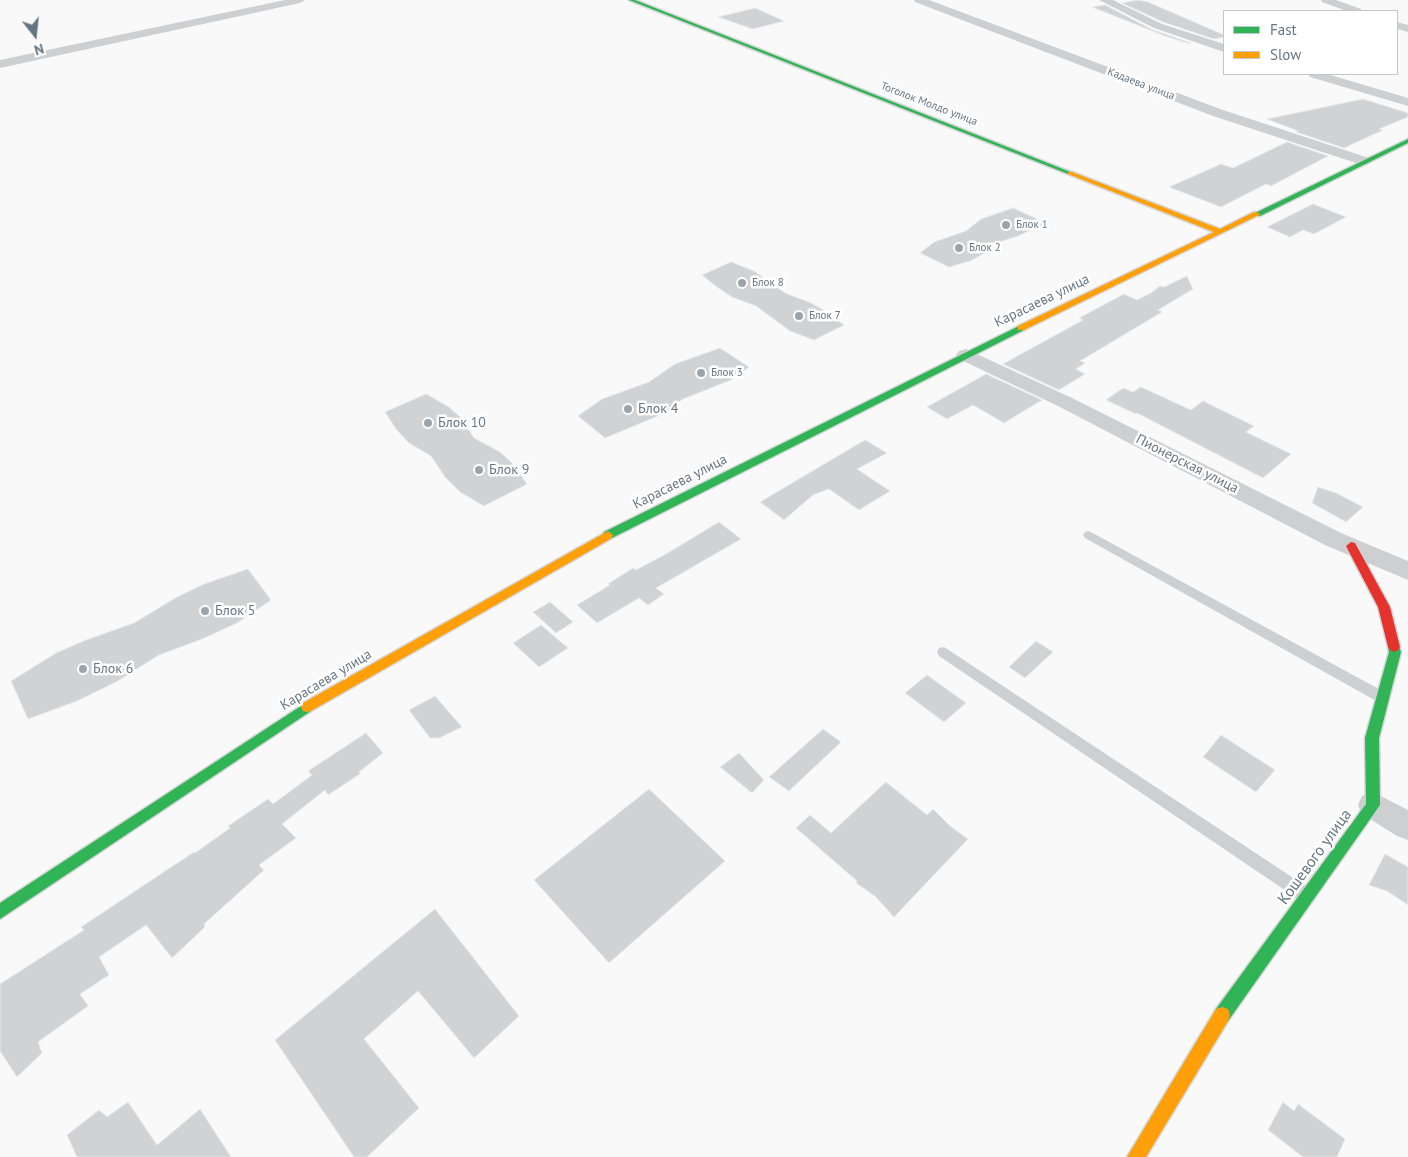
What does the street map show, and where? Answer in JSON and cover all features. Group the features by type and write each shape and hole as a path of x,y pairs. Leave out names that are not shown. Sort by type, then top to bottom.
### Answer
{"street":[{"path":"0,64 300,0"},
{"name":"Тоголок Молдо улица","path":"631,0 1219,231"},
{"name":"Кадаева улица","path":"919,0 1218,113 1364,161"},
{"path":"1104,0 1158,26 1223,48"},
{"path":"1326,0 1354,10"},
{"path":"1317,75 1408,102"},
{"name":"Карасаева улица","path":"0,912 307,707 601,538 966,355 1408,141"},
{"name":"Пионерская улица","path":"966,355 1065,402 1351,546 1408,571"},
{"path":"1351,546 1384,607 1395,652 1372,738 1373,805 1408,826"},
{"name":"Кошевого улица","path":"1136,1157 1223,1013 1373,805"}],"lane":[{"path":"1089,535 1383,698"},
{"path":"944,652 1308,896"}],"building":[{"path":"1138,0 1148,2 1223,35 1223,37 1214,39 1163,22 1122,3"},
{"path":"1105,5 1153,30 1191,43 1165,36 1092,7"},
{"path":"755,8 784,21 753,29 718,17"},
{"path":"1363,99 1408,113 1408,117 1379,129 1383,130 1344,148 1296,132 1298,131 1267,119"},
{"path":"1287,142 1328,156 1271,186 1266,184 1221,207 1169,187 1221,164 1233,168"},
{"path":"1313,204 1346,217 1314,234 1303,230 1290,237 1267,227"},
{"path":"1013,208 1046,223 1018,236 999,242 985,253 970,261 949,267 920,253 934,242 966,231 981,219"},
{"path":"731,262 754,271 785,293 811,303 844,325 814,340 790,331 756,306 732,297 702,275"},
{"path":"1187,276 1193,289 1158,310 1162,312 1080,361 1085,363 1076,369 1085,374 1059,390 1003,364 1083,320 1079,318 1124,294 1137,300 1160,286 1164,287"},
{"path":"720,348 749,367 731,380 683,399 658,416 605,438 578,416 602,399 649,382 675,364"},
{"path":"986,374 1042,400 1004,423 973,405 947,419 927,407"},
{"path":"1141,387 1191,410 1203,401 1254,426 1246,432 1291,454 1263,478 1137,413 1106,400 1123,388 1133,392"},
{"path":"426,394 449,407 460,417 474,438 500,452 512,463 527,484 484,506 460,492 445,477 431,456 409,443 396,429 385,412"},
{"path":"865,440 887,453 857,469 890,491 859,510 829,489 813,495 784,520 760,502"},
{"path":"1318,487 1336,493 1363,507 1346,522 1312,503"},
{"path":"719,522 741,539 656,588 664,594 648,605 639,598 597,623 577,605 610,585 608,584 633,568 636,570 666,554"},
{"path":"248,569 271,600 237,623 202,639 159,655 116,682 77,701 28,719 11,681 56,653 134,623 177,597 204,584"},
{"path":"550,602 573,622 556,633 533,612"},
{"path":"541,625 568,648 539,667 513,643"},
{"path":"1036,641 1053,652 1025,678 1009,667"},
{"path":"927,675 966,703 944,722 905,693"},
{"path":"435,696 462,727 439,738 430,738 409,710"},
{"path":"823,729 841,742 789,791 769,777"},
{"path":"366,733 383,753 359,772 360,774 328,795 325,790 282,824 296,838 259,865 264,870 204,924 205,927 172,958 146,925 99,957 109,975 80,994 88,1006 38,1042 42,1053 17,1077 0,1051 0,984 84,930 81,927 195,853 230,828 228,826 268,799 273,804 312,775 308,771"},
{"path":"1221,735 1275,770 1256,792 1203,757"},
{"path":"739,753 764,780 752,793 720,767"},
{"path":"886,782 927,815 933,809 950,826 968,839 894,917 875,896 856,883 857,881 796,828 810,815 831,833"},
{"path":"649,789 725,861 609,963 534,880"},
{"path":"1385,854 1408,867 1408,905 1387,891 1369,885"},
{"path":"435,909 519,1016 474,1058 418,991 364,1039 419,1108 367,1157 354,1157 275,1040"},
{"path":"128,1102 157,1145 200,1109 231,1157 77,1157 67,1135 99,1110 107,1117"},
{"path":"1283,1102 1294,1111 1298,1104 1345,1139 1337,1157 1303,1157 1268,1130"}],"traffic: fast":[{"path":"631,0 1070,173"},
{"path":"1257,214 1408,141"},
{"path":"608,535 1021,328"},
{"path":"1222,1015 1373,805 1372,738 1395,652 1394,647"},
{"path":"0,912 307,707"}],"traffic: slow":[{"path":"1070,173 1219,231"},
{"path":"1021,328 1257,214"},
{"path":"307,707 608,535"},
{"path":"1136,1157 1222,1015"}],"traffic: jam":[{"path":"1351,546 1384,607 1394,647"}],"place":[{"name":"Блок 1","path":"1006,225"},
{"name":"Блок 2","path":"959,248"},
{"name":"Блок 8","path":"742,283"},
{"name":"Блок 7","path":"799,316"},
{"name":"Блок 3","path":"701,373"},
{"name":"Блок 4","path":"628,409"},
{"name":"Блок 10","path":"428,423"},
{"name":"Блок 9","path":"479,470"},
{"name":"Блок 5","path":"205,611"},
{"name":"Блок 6","path":"83,669"}]}
